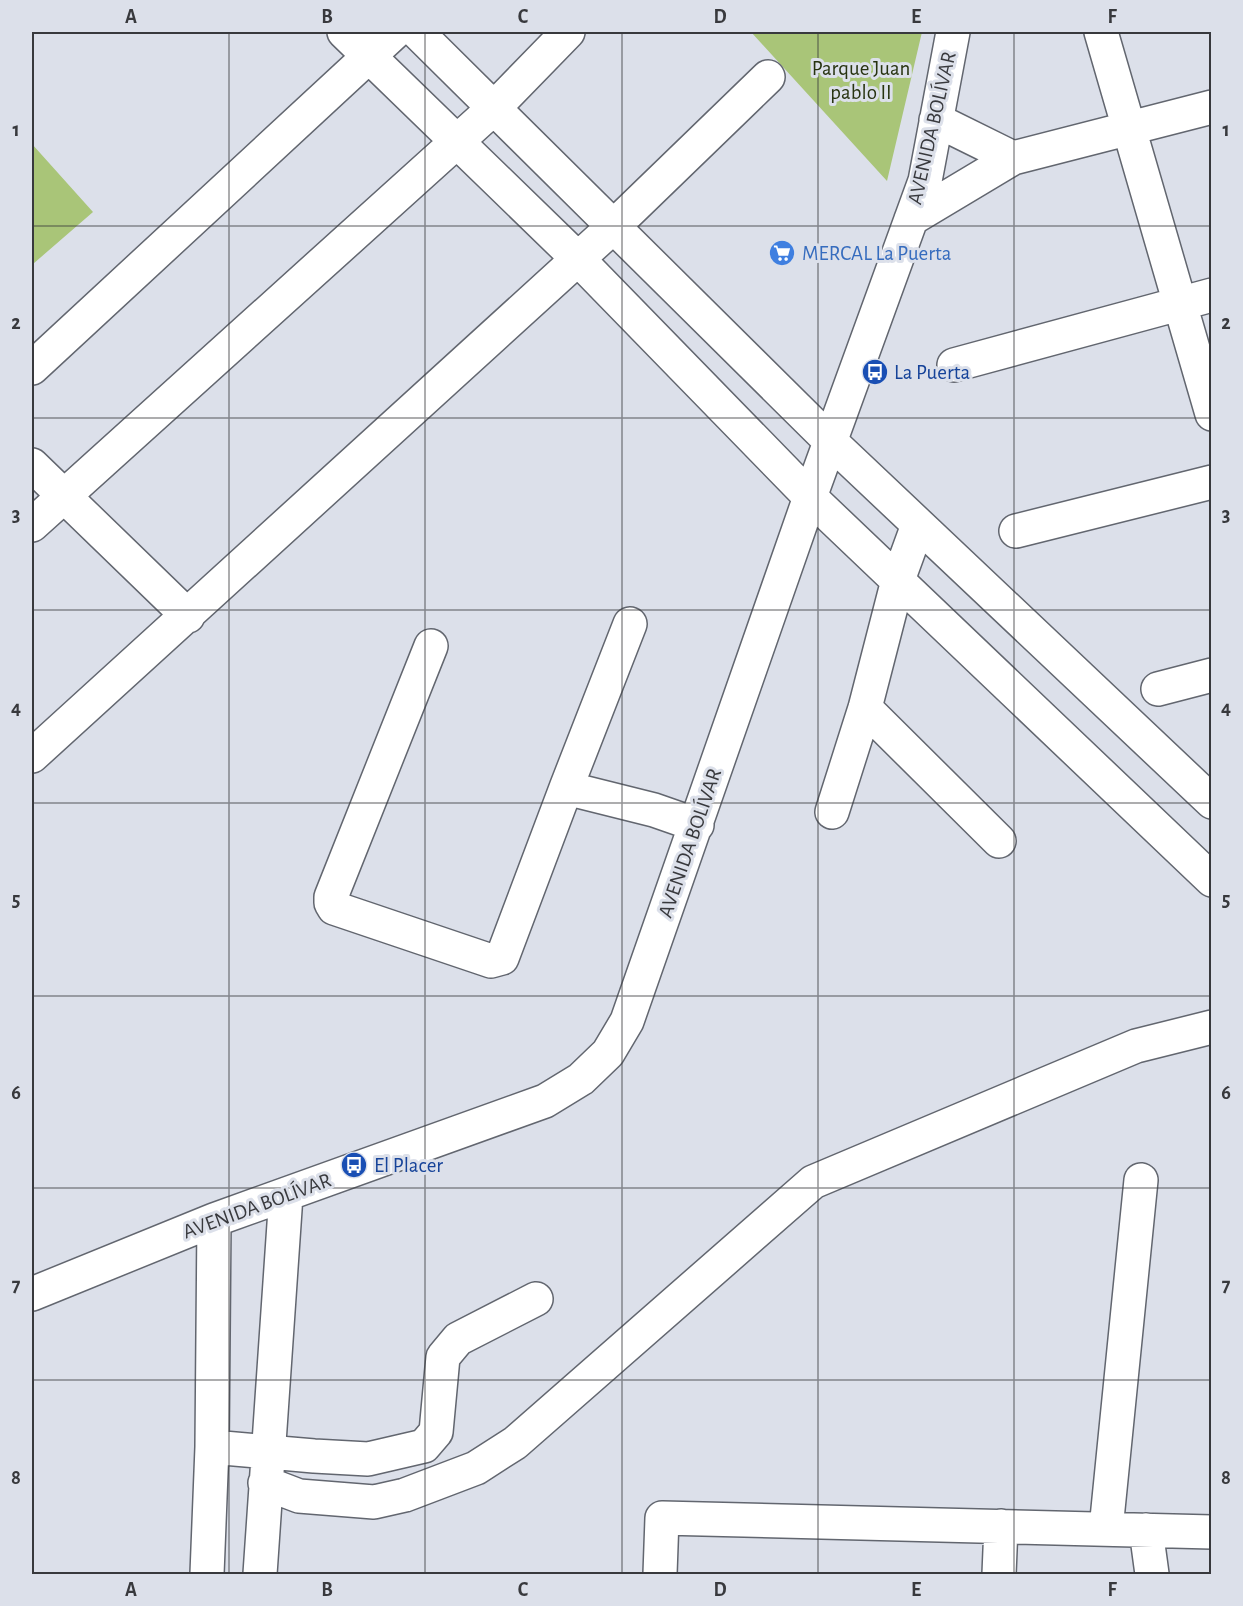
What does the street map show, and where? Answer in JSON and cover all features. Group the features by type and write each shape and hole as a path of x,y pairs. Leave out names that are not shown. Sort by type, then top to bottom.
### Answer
{"street":[{"path":"344,32 578,259 810,497 1212,880"},
{"path":"32,368 395,32"},
{"path":"417,32 830,441 1212,802"},
{"path":"32,525 495,108 568,32"},
{"name":"AVENIDA BOLÍVAR","path":"32,1294 214,1220 545,1101 580,1080 608,1053 627,1021 810,497 925,181 953,32"},
{"path":"1101,32 1130,127 1196,299 1212,414"},
{"path":"32,756 614,226 768,77"},
{"path":"911,219 1013,158 1212,107"},
{"path":"936,120 1013,158"},
{"path":"954,365 1196,299"},
{"path":"32,465 188,616"},
{"path":"1016,531 1212,482"},
{"path":"832,812 865,708 898,580 918,525"},
{"path":"431,646 331,897 331,903 334,908 491,961 497,961 502,958 630,624"},
{"path":"1158,689 1212,675"},
{"path":"865,708 999,841"},
{"path":"566,788 654,810 697,825"},
{"path":"212,1447 267,1467 299,1496 374,1502 405,1495 476,1468 515,1443 813,1182 1136,1046 1212,1027"},
{"path":"1106,1529 1141,1180"},
{"path":"260,1575 286,1195"},
{"path":"207,1575 212,1447 214,1220"},
{"path":"267,1467 368,1458 424,1446 436,1432 443,1357 458,1339 536,1299"},
{"path":"660,1575 662,1518 1212,1532"},
{"path":"999,1575 1001,1527"},
{"path":"1146,1530 1152,1575"}],"green space":[{"name":"Parque Juan pablo II","path":"751,32 922,32 887,181"},
{"path":"32,144 93,212 33,264 32,263"}],"place":[{"name":"MERCAL La Puerta","path":"782,253"},
{"name":"La Puerta","path":"875,372"},
{"name":"El Placer","path":"354,1165"}]}
